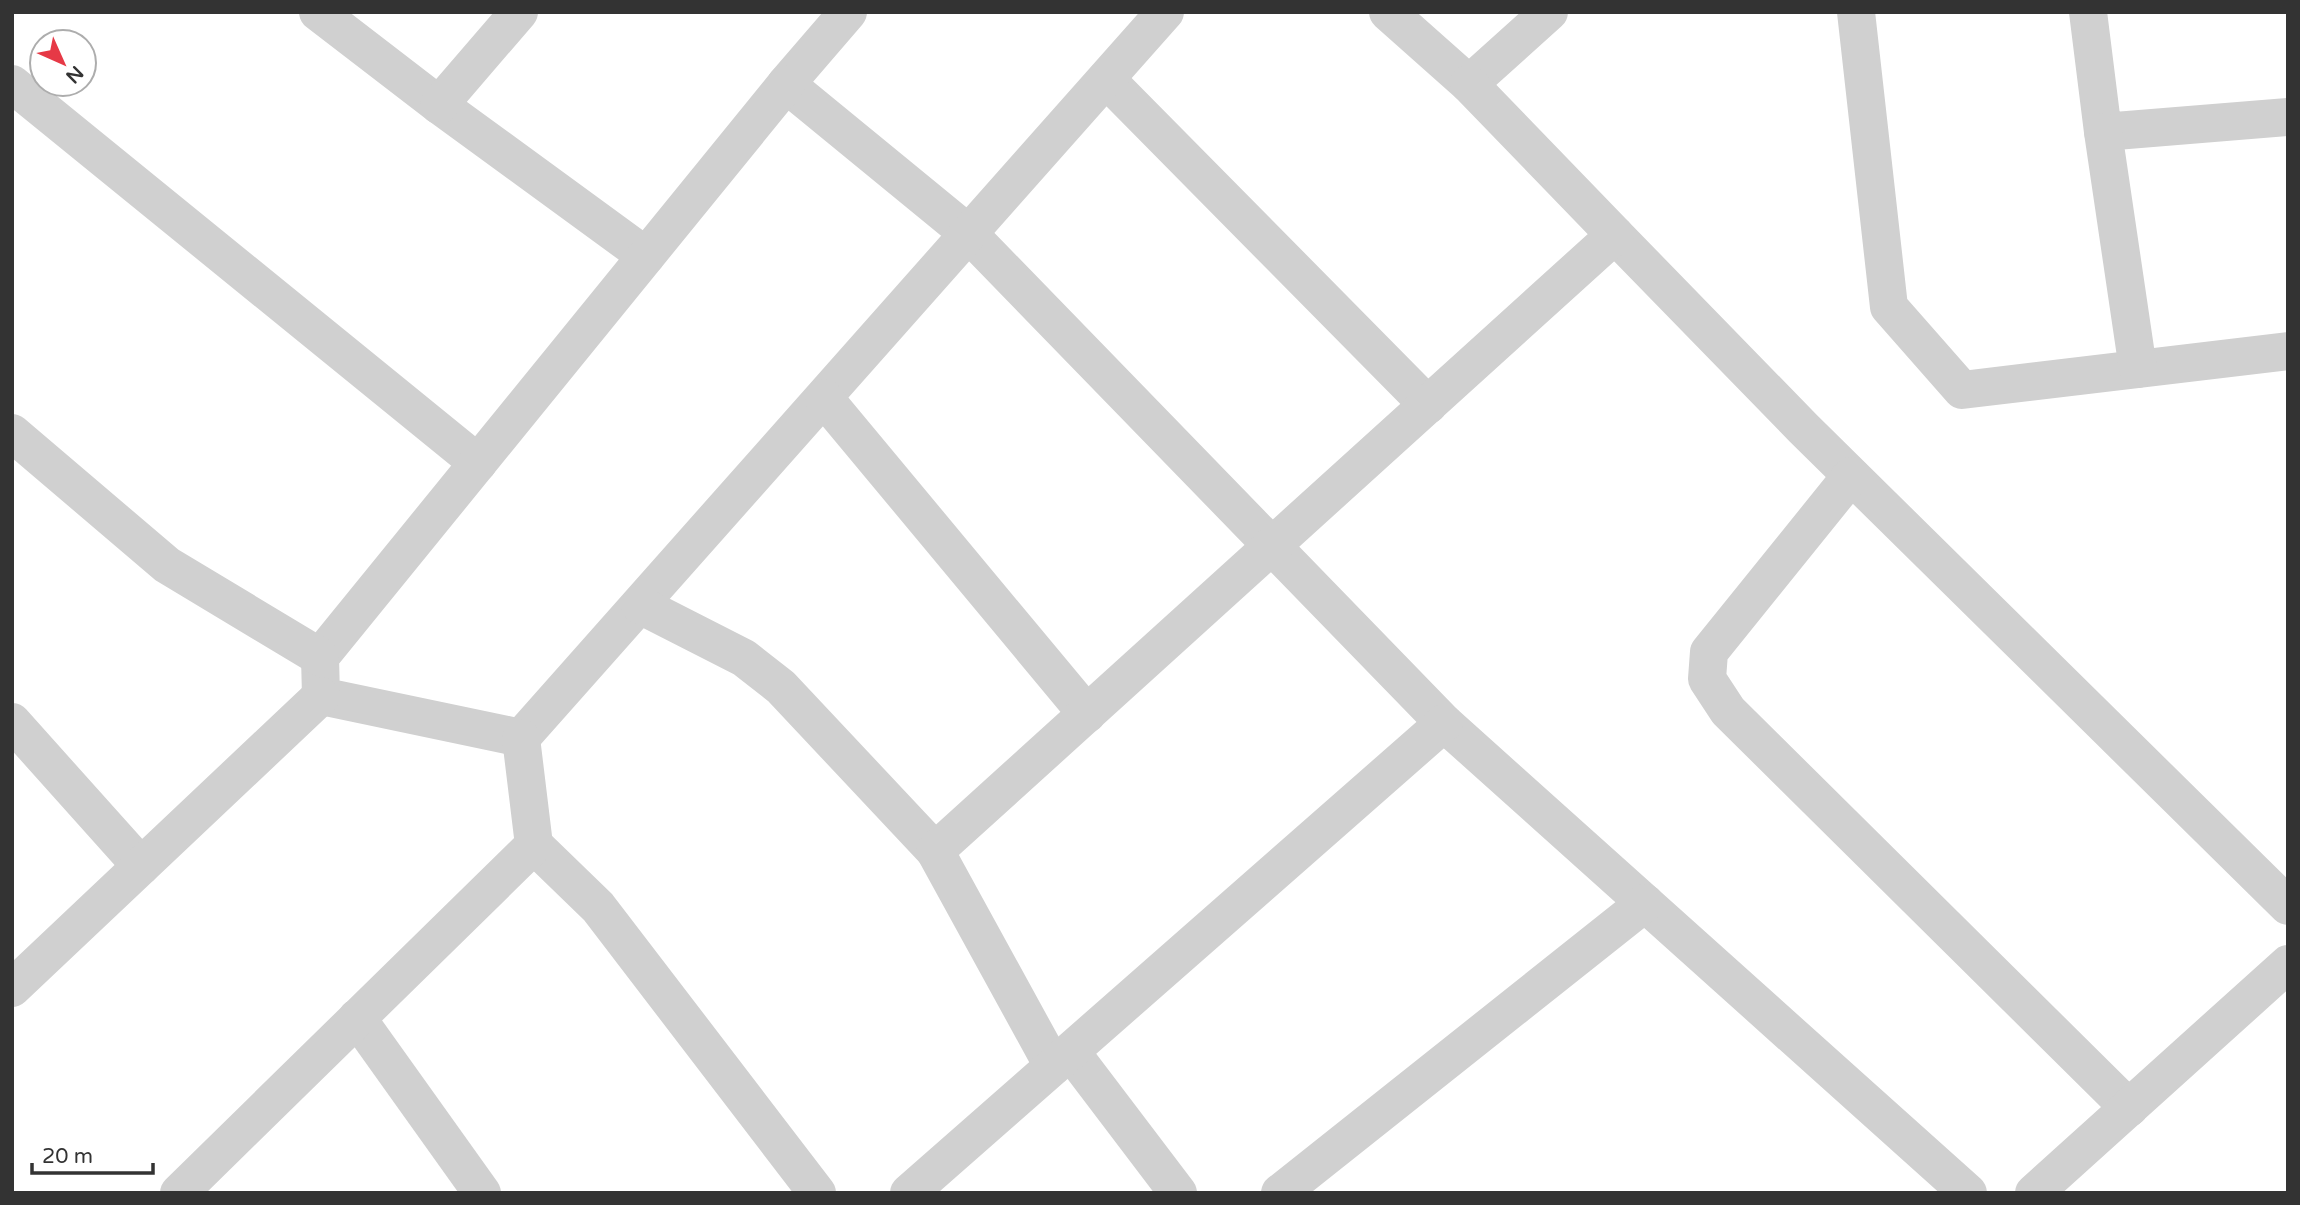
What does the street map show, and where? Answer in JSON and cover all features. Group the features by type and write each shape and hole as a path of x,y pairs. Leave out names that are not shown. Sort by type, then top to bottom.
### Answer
{"street":[{"path":"318,12 439,105 646,256"},
{"path":"439,105 519,12"},
{"path":"12,988 321,696 320,657 786,84 848,12"},
{"path":"817,1193 598,907 534,845 521,738 1165,12"},
{"path":"1388,12 1469,85 1852,476 2288,906"},
{"path":"1469,85 1549,12"},
{"path":"1856,12 1889,307 1962,390 2288,351"},
{"path":"2088,12 2138,369"},
{"path":"1105,79 1428,405"},
{"path":"12,84 478,463"},
{"path":"786,84 969,234 1444,723 1968,1193"},
{"path":"2103,132 2288,117"},
{"path":"935,851 1615,235"},
{"path":"824,398 1087,713"},
{"path":"12,433 167,565 320,657"},
{"path":"1852,476 1709,652 1707,679 1728,711 2129,1108"},
{"path":"640,605 744,658 781,687 935,851 1062,1059 1178,1193"},
{"path":"321,696 521,738"},
{"path":"12,722 141,866"},
{"path":"909,1193 1444,723"},
{"path":"198,1186 357,1017 534,845"},
{"path":"1280,1193 1645,903"},
{"path":"2034,1193 2288,964"},
{"path":"357,1017 482,1193"}]}
